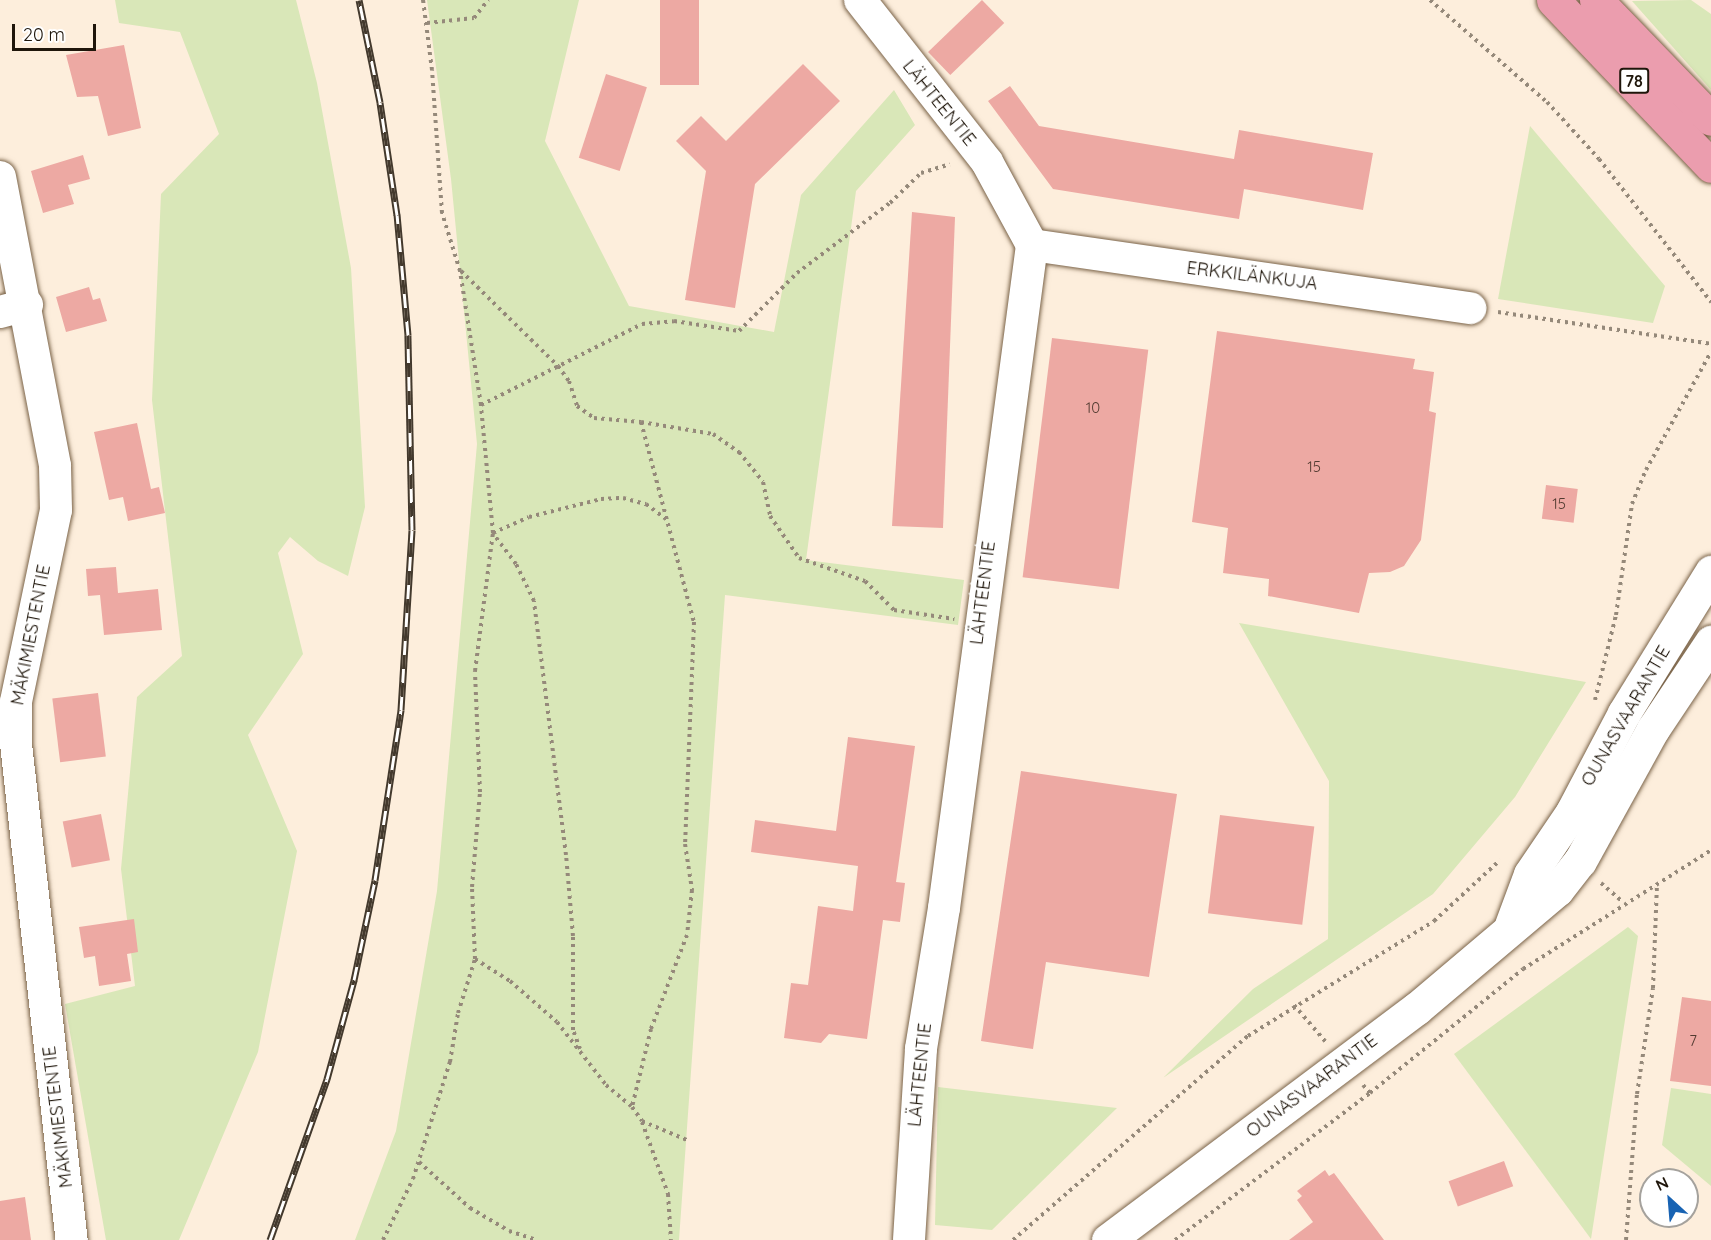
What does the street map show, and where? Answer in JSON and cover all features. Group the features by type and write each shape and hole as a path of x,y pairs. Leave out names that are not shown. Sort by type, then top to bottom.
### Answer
{"main road":[{"name":"78","path":"1553,0 1711,166"},
{"name":"78","path":"1596,0 1711,119"}],"street":[{"name":"LÄHTEENTIE","path":"860,0 982,156 1004,188 1032,245 979,622 944,909 921,1048 909,1195 909,1240"},
{"name":"MÄKIMIESTENTIE","path":"0,177 14,308 55,466 56,510 16,702 15,744 72,1240"},
{"name":"ERKKILÄNKUJA","path":"1032,245 1471,308"},
{"name":"OUNASVAARANTIE","path":"1511,925 1530,874 1572,812 1624,713 1711,572"},
{"name":"OUNASVAARANTIE","path":"1108,1240 1416,1009 1511,925 1545,901 1580,861 1653,729 1711,642"}],"path":[{"path":"383,1240 418,1161 450,1062 458,1013 475,959 471,887 480,792 475,671 493,533 481,405 460,271 442,213 427,23 423,0"},
{"path":"427,23 474,18 488,0"},
{"path":"1430,0 1547,102 1599,159 1711,302"},
{"path":"481,405 642,324 674,321 740,331 797,273 890,203 921,173 982,156"},
{"path":"460,271 558,366 569,381 577,405 594,418 641,422 713,434 739,452 763,482 770,516 799,558 865,581 894,610 979,622"},
{"path":"1471,308 1711,344"},
{"path":"1591,711 1616,615 1632,504 1646,470 1711,352"},
{"path":"632,1107 651,1029 687,935 692,890 685,844 689,811 687,753 694,622 641,422"},
{"path":"493,533 529,517 601,499 623,498 646,504 668,520"},
{"path":"493,533 516,564 534,601 566,855 573,936 573,1030 580,1049"},
{"path":"1013,1240 1248,1036 1434,921 1502,859"},
{"path":"1595,878 1624,903"},
{"path":"1626,1240 1637,1094 1653,988 1657,884"},
{"path":"475,959 510,981 580,1049 606,1085 632,1107 642,1121 668,1194 671,1240"},
{"path":"1175,1240 1370,1093"},
{"path":"642,1121 687,1140"},
{"path":"418,1161 470,1208 509,1232 536,1240"}],"green space":[{"path":"115,0 296,0 317,83 351,268 365,507 348,576 318,561 290,537 278,553 303,654 248,735 297,851 258,1052 179,1240 106,1240 65,1004 135,986 121,869 137,697 182,656 152,400 161,194 219,134 180,32 119,23"},
{"path":"427,0 579,0 545,141 629,306 774,332 801,195 894,90 915,125 856,191 806,560 964,580 958,625 725,595 679,1240 355,1240 396,1131 437,891 477,444 451,179"},
{"path":"1691,0 1711,14 1711,90 1632,1"},
{"path":"1530,126 1665,286 1653,323 1498,299"},
{"path":"1239,623 1586,682 1515,797 1433,894 1163,1078 1253,989 1328,939 1329,781"},
{"path":"1628,927 1638,936 1591,1239 1454,1054"},
{"path":"938,1087 1117,1108 992,1230 935,1225"},
{"path":"1671,1088 1711,1094 1711,1186 1699,1176 1699,1168 1689,1168 1662,1145"}],"building":[{"path":"660,0 699,0 699,85 660,85"},
{"path":"982,0 1004,23 950,75 928,52"},
{"path":"124,45 141,128 108,136 98,96 77,97 66,55"},
{"path":"803,64 840,101 755,184 735,308 685,300 706,171 676,141 701,116 726,141"},
{"path":"606,74 647,87 620,171 579,158"},
{"path":"1010,86 1039,126 1234,159 1239,130 1373,153 1363,210 1244,189 1239,219 1053,189 988,101"},
{"path":"83,155 90,179 68,185 74,204 43,213 31,171"},
{"path":"912,212 955,217 943,528 892,526"},
{"path":"89,287 93,300 100,298 107,321 66,332 56,297"},
{"path":"1217,331 1415,359 1413,369 1434,372 1429,411 1436,413 1421,540 1404,566 1390,572 1369,573 1359,613 1268,596 1269,579 1223,573 1228,528 1192,522"},
{"path":"1052,338 1148,350 1119,589 1023,577"},
{"path":"137,423 151,489 159,487 165,513 128,521 123,497 109,500 94,432"},
{"path":"1546,485 1578,489 1574,523 1542,519"},
{"path":"116,567 118,593 158,589 162,630 104,635 100,595 88,596 86,569"},
{"path":"98,693 106,757 60,762 52,699"},
{"path":"848,737 915,746 896,882 905,883 900,922 883,920 867,1039 829,1034 821,1043 784,1038 791,983 808,985 818,906 853,911 858,866 751,852 755,820 836,831"},
{"path":"1021,771 1177,794 1149,977 1046,962 1033,1049 981,1041"},
{"path":"101,814 110,860 72,868 63,821"},
{"path":"1220,815 1314,827 1302,925 1208,913"},
{"path":"134,919 138,952 127,954 131,981 99,986 95,956 84,958 79,927"},
{"path":"1682,997 1711,1001 1711,1086 1670,1081"},
{"path":"1504,1161 1513,1186 1458,1207 1449,1181"},
{"path":"1325,1170 1329,1176 1334,1173 1384,1240 1289,1240 1313,1222 1297,1200 1302,1196 1297,1191"},
{"path":"25,1197 31,1240 0,1240 0,1201"}],"railway":[{"path":"270,1240 327,1079 354,980 375,880 401,710 412,530 408,335 397,215 380,102 359,0"}]}
